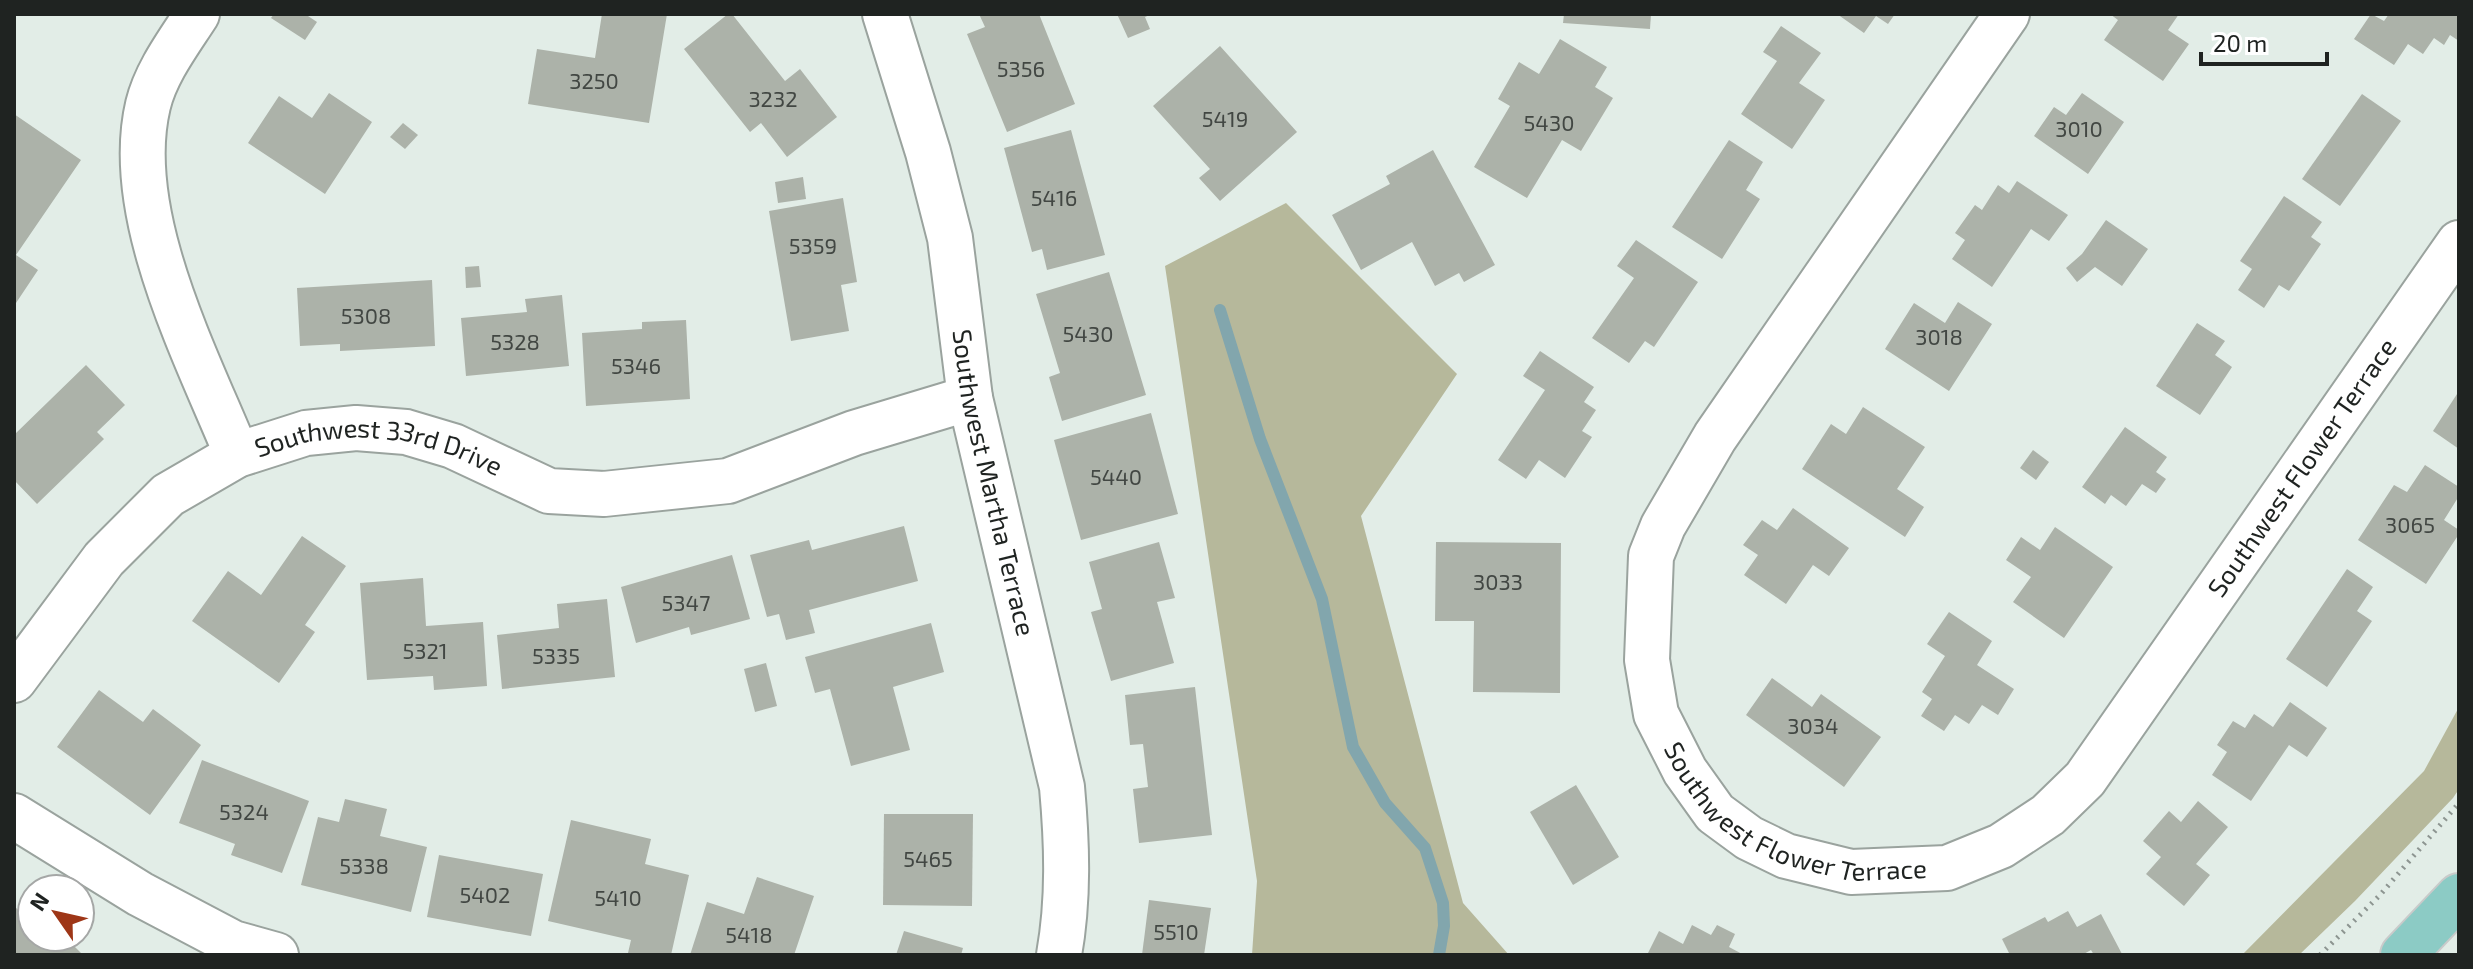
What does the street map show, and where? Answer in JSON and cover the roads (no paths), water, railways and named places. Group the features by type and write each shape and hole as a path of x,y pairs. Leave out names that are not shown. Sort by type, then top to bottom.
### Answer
{"main road":[{"path":"2403,955 2459,896"}],"street":[{"name":"Southwest 33rd Drive","path":"197,14 166,63 149,103 142,150 150,222 168,283 237,455 306,433 356,428 406,432 453,446 549,491 604,494 728,481 854,433 970,398"},
{"name":"Southwest Martha Terrace","path":"885,14 928,152 950,238 970,398 1062,787 1067,841 1066,896 1059,955"},
{"name":"Southwest Flower Terrace","path":"2007,14 1715,437 1663,526 1651,556 1647,660 1656,714 1685,771 1715,813 1749,838 1786,856 1851,872 1947,868 2001,846 2048,815 2085,779 2459,243"},
{"path":"14,680 104,559 168,495 237,455"},
{"path":"14,816 140,894 233,943 276,955"}],"waterway":[{"path":"1220,310 1260,439 1322,599 1353,747 1385,803 1425,848 1443,903 1444,926 1439,955"}]}
